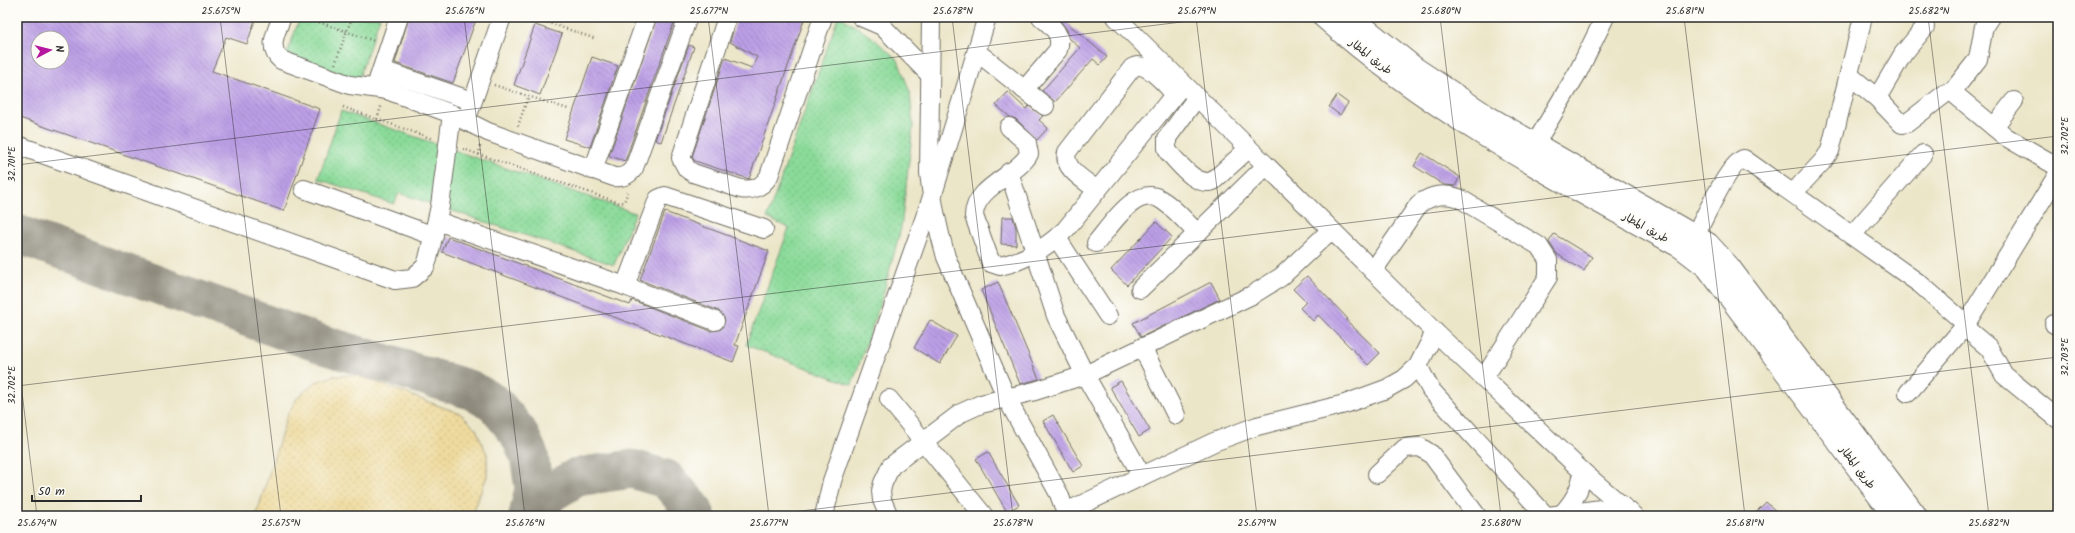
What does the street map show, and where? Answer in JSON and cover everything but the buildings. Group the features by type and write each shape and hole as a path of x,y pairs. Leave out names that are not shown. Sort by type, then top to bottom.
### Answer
{"main road":[{"name":"طريق المطار","path":"1324,17 1371,57 1443,109 1481,133 1652,221 1695,236 1720,255 1916,516"},
{"name":"طريق المطار","path":"1350,17 1404,60 1451,94 1535,144 1652,221 1681,247 1707,267 1894,516"}],"street":[{"path":"282,17 273,46 277,57 281,60 350,84 387,90 459,117 481,129 513,141 593,170 620,177 626,176 634,168 688,17"},
{"path":"375,88 399,17"},
{"path":"17,145 395,280 412,278 420,273 428,259 436,228 448,144 459,117 472,101 502,17"},
{"path":"593,170 647,17"},
{"path":"727,17 681,158 687,169 693,173 741,189 750,190 764,183 769,176 824,17"},
{"path":"931,17 929,173 932,197 946,257 1007,399 1059,494 1067,514 1214,442 1257,426 1345,404 1404,380 1418,366 1428,350 1435,332"},
{"path":"824,516 832,481 932,197 987,17"},
{"path":"1024,90 1058,50 1060,44 1060,38 1055,28 1041,17"},
{"path":"1535,144 1587,56 1605,17"},
{"path":"1793,193 1823,161 1830,151 1863,17"},
{"path":"1849,75 1877,98 1900,122 1904,124 1946,93 1952,92 1978,59 1984,26 1990,17"},
{"path":"1118,18 1179,89"},
{"path":"875,19 930,75"},
{"path":"1877,98 1903,54 1925,27"},
{"path":"977,52 1045,106"},
{"path":"1097,190 1069,166 1066,157 1067,152 1132,68 1138,65 1145,66 1179,89 1197,98 1435,332 1583,472 1631,514"},
{"path":"382,70 472,101"},
{"path":"1009,127 1027,143 1030,150 1027,157 980,198 976,203 974,216 991,263 995,266 1005,265 1034,252 1057,238 1179,89"},
{"path":"1952,92 1994,128 2058,167"},
{"path":"1197,98 1167,138 1167,148 1169,153 1199,181 1208,182 1213,181 1248,149"},
{"path":"1994,128 2014,101"},
{"path":"1852,235 1923,154"},
{"path":"1695,236 1722,183 1742,159 1747,160 1923,287 1989,348 2004,375 2058,420"},
{"path":"1140,289 1266,166"},
{"path":"1009,172 1056,316 1085,375 1142,476"},
{"path":"1908,393 1965,326 2058,174"},
{"path":"304,190 436,228 625,286 714,321"},
{"path":"1373,271 1419,204 1427,198 1438,195 1448,195 1459,198 1539,246 1548,260 1548,277 1484,378"},
{"path":"625,286 658,199 661,197 665,196 764,229"},
{"path":"1096,243 1131,202 1142,196 1155,197 1161,200 1197,233"},
{"path":"889,516 882,500 881,491 886,474 892,466 961,413 972,407 1007,399 1085,375 1267,286 1332,230"},
{"path":"1057,238 1108,316"},
{"path":"1142,347 1176,415"},
{"path":"1418,366 1431,390 1552,515"},
{"path":"889,399 984,516"},
{"path":"1377,474 1405,448 1420,446 1431,454 1477,516"},
{"path":"1552,515 1573,502 1580,488 1583,472"},
{"path":"1552,515 1601,509 1631,514"}],"path":[{"path":"304,17 390,46"},
{"path":"330,78 352,17"},
{"path":"532,17 596,40"},
{"path":"480,81 568,109"},
{"path":"513,141 528,96"},
{"path":"343,107 620,203 625,200 634,168"}],"green space":[{"path":"300,17 380,17 358,80 287,54"},
{"path":"838,17 841,17 872,37 898,60 910,92 913,127 901,228 882,298 852,385 746,345 789,228 767,218"},
{"path":"341,111 635,213 614,265 399,193 394,204 318,179"}],"sand":[{"path":"357,375 461,414 476,429 487,454 487,476 472,516 256,516 287,416 297,398 314,383 333,376"}],"taxiway":[{"path":"17,234 321,344 471,390 495,404 518,432 529,455 534,489 528,516"},
{"path":"529,516 551,493 577,477 632,469 666,479 693,509 696,516"}]}
